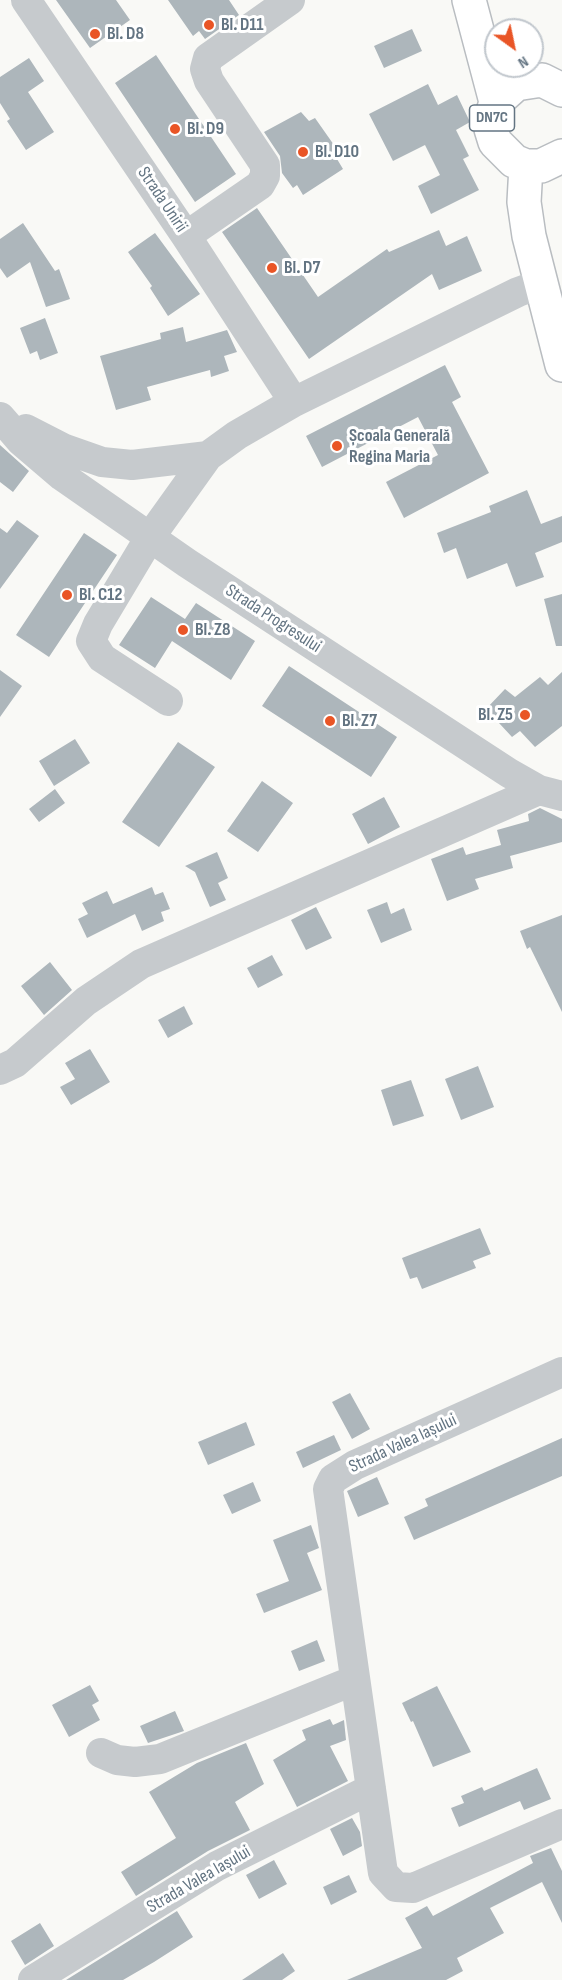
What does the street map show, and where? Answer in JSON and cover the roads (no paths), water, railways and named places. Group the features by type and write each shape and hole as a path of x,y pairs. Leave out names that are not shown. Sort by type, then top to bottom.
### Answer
{"main road":[{"name":"DN7C","path":"469,0 496,102"},
{"path":"480,0 494,18"},
{"name":"DN7C","path":"526,166 514,161 495,141 492,115 496,102 516,84 545,79"},
{"path":"562,156 541,166 526,166 524,202 540,284 562,365"}],"street":[{"name":"Strada Unirii","path":"26,0 186,236 294,402"},
{"path":"186,236 260,185 265,176 265,165 208,81 205,69 208,58 290,0"},
{"path":"168,701 102,657 91,641 98,624 150,537 208,456 237,435 294,402 518,292 540,284"},
{"path":"0,416 65,450 102,462 132,465 208,456"},
{"name":"Strada Progresului","path":"0,416 21,441 62,476 150,537 425,719 550,793"},
{"path":"0,1070 15,1063 86,1000 141,964 550,793"},
{"name":"Strada Valea Iașului","path":"562,1372 355,1465 333,1479 328,1497 383,1873 396,1887 413,1888 562,1824"},
{"path":"101,1753 117,1760 135,1762 160,1759 355,1680"},
{"name":"Strada Valea Iașului","path":"33,1980 217,1866 371,1789"}],"place":[{"name":"Bl. D11","path":"209,25"},
{"name":"Bl. D8","path":"95,34"},
{"name":"Bl. D9","path":"175,129"},
{"name":"Bl. D10","path":"303,152"},
{"name":"Bl. D7","path":"272,268"},
{"name":"Școala Generală Regina Maria","path":"337,446"},
{"name":"Bl. C12","path":"67,595"},
{"name":"Bl. Z8","path":"183,630"},
{"name":"Bl. Z5","path":"525,715"},
{"name":"Bl. Z7","path":"330,721"}]}
